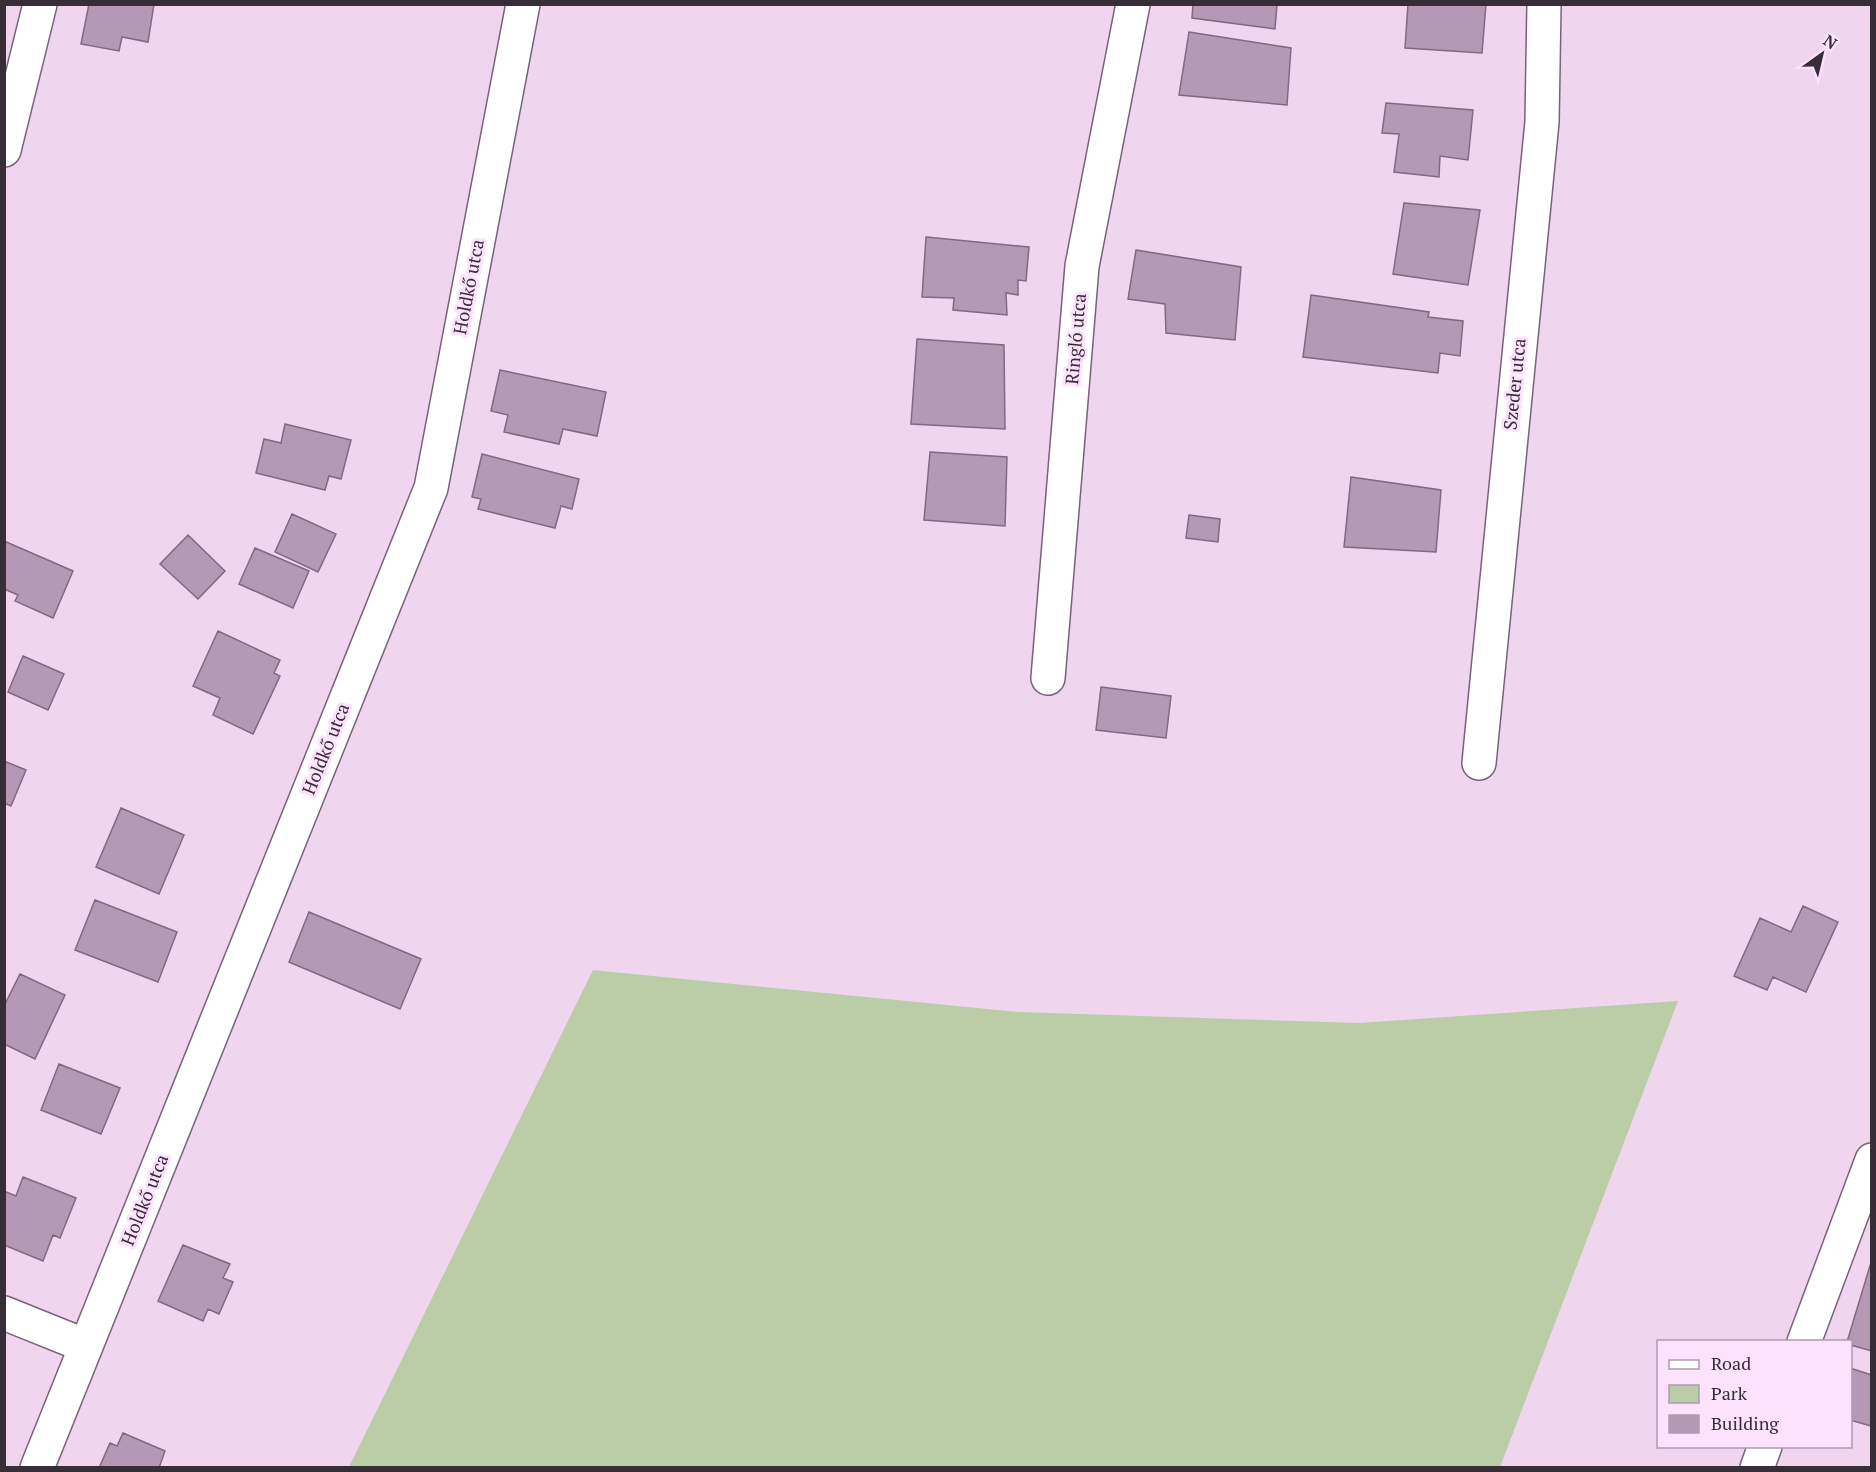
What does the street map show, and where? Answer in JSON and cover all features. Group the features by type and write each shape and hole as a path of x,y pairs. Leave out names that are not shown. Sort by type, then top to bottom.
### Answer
{"street":[{"path":"4,150 40,4"},
{"name":"Holdkő utca","path":"37,1467 431,488 523,4"},
{"name":"Ringló utca","path":"1048,678 1082,266 1133,4"},
{"name":"Szeder utca","path":"1479,763 1542,122 1544,4"},
{"path":"1804,1340 1872,1160"},
{"path":"4,1313 86,1347"},
{"path":"1758,1467 1764,1448"}],"green space":[{"path":"593,970 1018,1012 1359,1023 1678,1001 1500,1467 349,1467"}],"building":[{"path":"89,4 154,4 148,42 122,37 119,51 81,44"},
{"path":"1193,4 1277,4 1275,29 1192,18"},
{"path":"1408,4 1486,4 1482,53 1405,48"},
{"path":"1189,32 1291,48 1287,105 1179,95"},
{"path":"1386,103 1473,110 1468,160 1440,156 1439,177 1394,172 1399,134 1382,133"},
{"path":"1404,203 1480,210 1468,285 1393,274"},
{"path":"926,237 1029,247 1026,281 1018,280 1018,295 1006,293 1007,315 953,310 954,298 922,297"},
{"path":"1136,250 1241,267 1235,340 1166,333 1165,304 1128,299"},
{"path":"1311,295 1429,312 1428,317 1463,321 1460,356 1440,353 1438,373 1303,357"},
{"path":"917,339 1004,345 1005,429 911,424"},
{"path":"500,370 606,392 597,436 563,429 559,444 504,432 508,415 491,411"},
{"path":"285,424 351,440 341,479 329,476 325,490 256,473 264,439 281,443"},
{"path":"930,452 1007,457 1005,526 924,520"},
{"path":"482,454 579,479 572,509 561,506 555,528 478,509 481,499 472,497"},
{"path":"1351,477 1441,490 1436,552 1344,547"},
{"path":"292,514 336,534 318,572 275,552"},
{"path":"1189,515 1220,519 1218,542 1186,538"},
{"path":"188,535 225,571 198,599 160,564"},
{"path":"4,541 73,571 53,618 15,601 18,595 4,589"},
{"path":"255,548 309,571 293,608 239,584"},
{"path":"218,631 280,660 274,673 280,676 253,734 213,715 220,698 193,686"},
{"path":"23,656 64,674 48,710 8,692"},
{"path":"1101,687 1171,696 1166,738 1096,730"},
{"path":"4,761 26,770 11,806 4,803"},
{"path":"121,808 184,835 159,894 96,867"},
{"path":"95,900 177,932 158,982 75,950"},
{"path":"1803,906 1838,922 1806,992 1773,977 1767,990 1734,976 1760,918 1791,932"},
{"path":"309,912 421,959 400,1009 289,962"},
{"path":"20,974 65,995 35,1059 4,1044 4,1006"},
{"path":"59,1064 120,1088 101,1134 41,1110"},
{"path":"23,1177 76,1198 60,1238 53,1235 43,1261 4,1245 4,1191 16,1196"},
{"path":"183,1245 230,1264 223,1278 233,1282 219,1314 208,1309 203,1321 158,1301"},
{"path":"1872,1259 1872,1351 1852,1346 1852,1340 1848,1340"},
{"path":"1852,1369 1872,1375 1871,1426 1852,1421"},
{"path":"123,1433 165,1451 159,1468 99,1468 110,1443 117,1446"}]}
